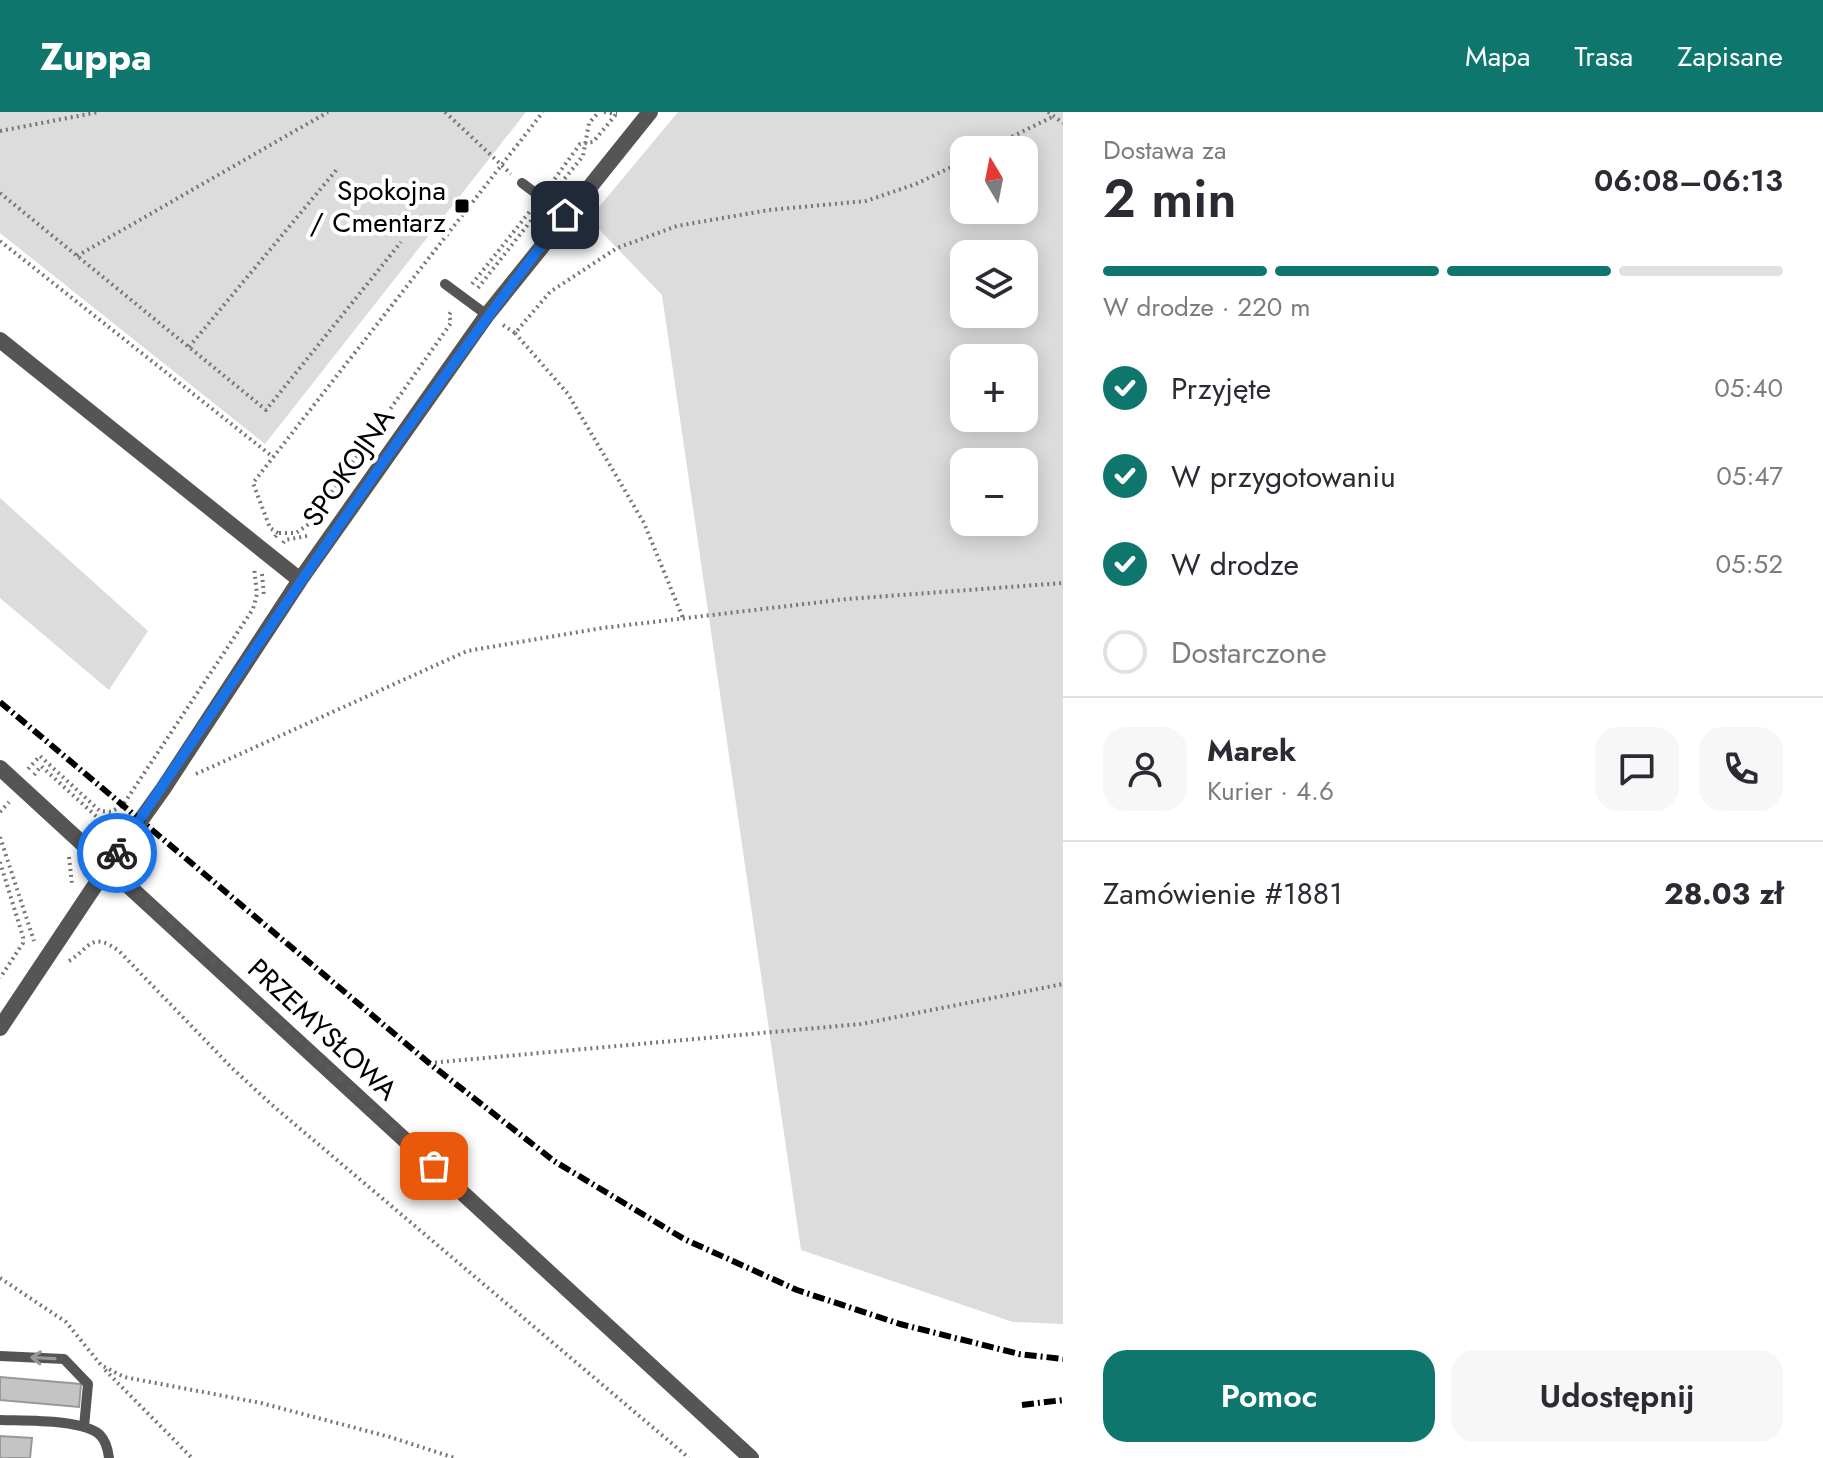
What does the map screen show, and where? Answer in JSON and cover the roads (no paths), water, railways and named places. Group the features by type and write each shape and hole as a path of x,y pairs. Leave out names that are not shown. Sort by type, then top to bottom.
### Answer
{"street":[{"name":"SPOKOJNA","path":"0,1028 163,789 300,580 487,315 650,112"},
{"path":"0,340 300,580"},
{"name":"PRZEMYSŁOWA","path":"0,768 751,1458"}],"lane":[{"path":"522,183 565,215"},
{"path":"445,284 487,315"},
{"path":"0,1356 64,1359 88,1384 84,1427"},
{"path":"0,1420 84,1427 102,1437 109,1458"}],"railway":[{"path":"0,702 429,1063 554,1161 684,1239 797,1290 900,1324 1019,1354 1063,1359"},
{"path":"1022,1405 1063,1400"}],"place":[{"name":"Spokojna / Cmentarz","path":"462,206"}]}
